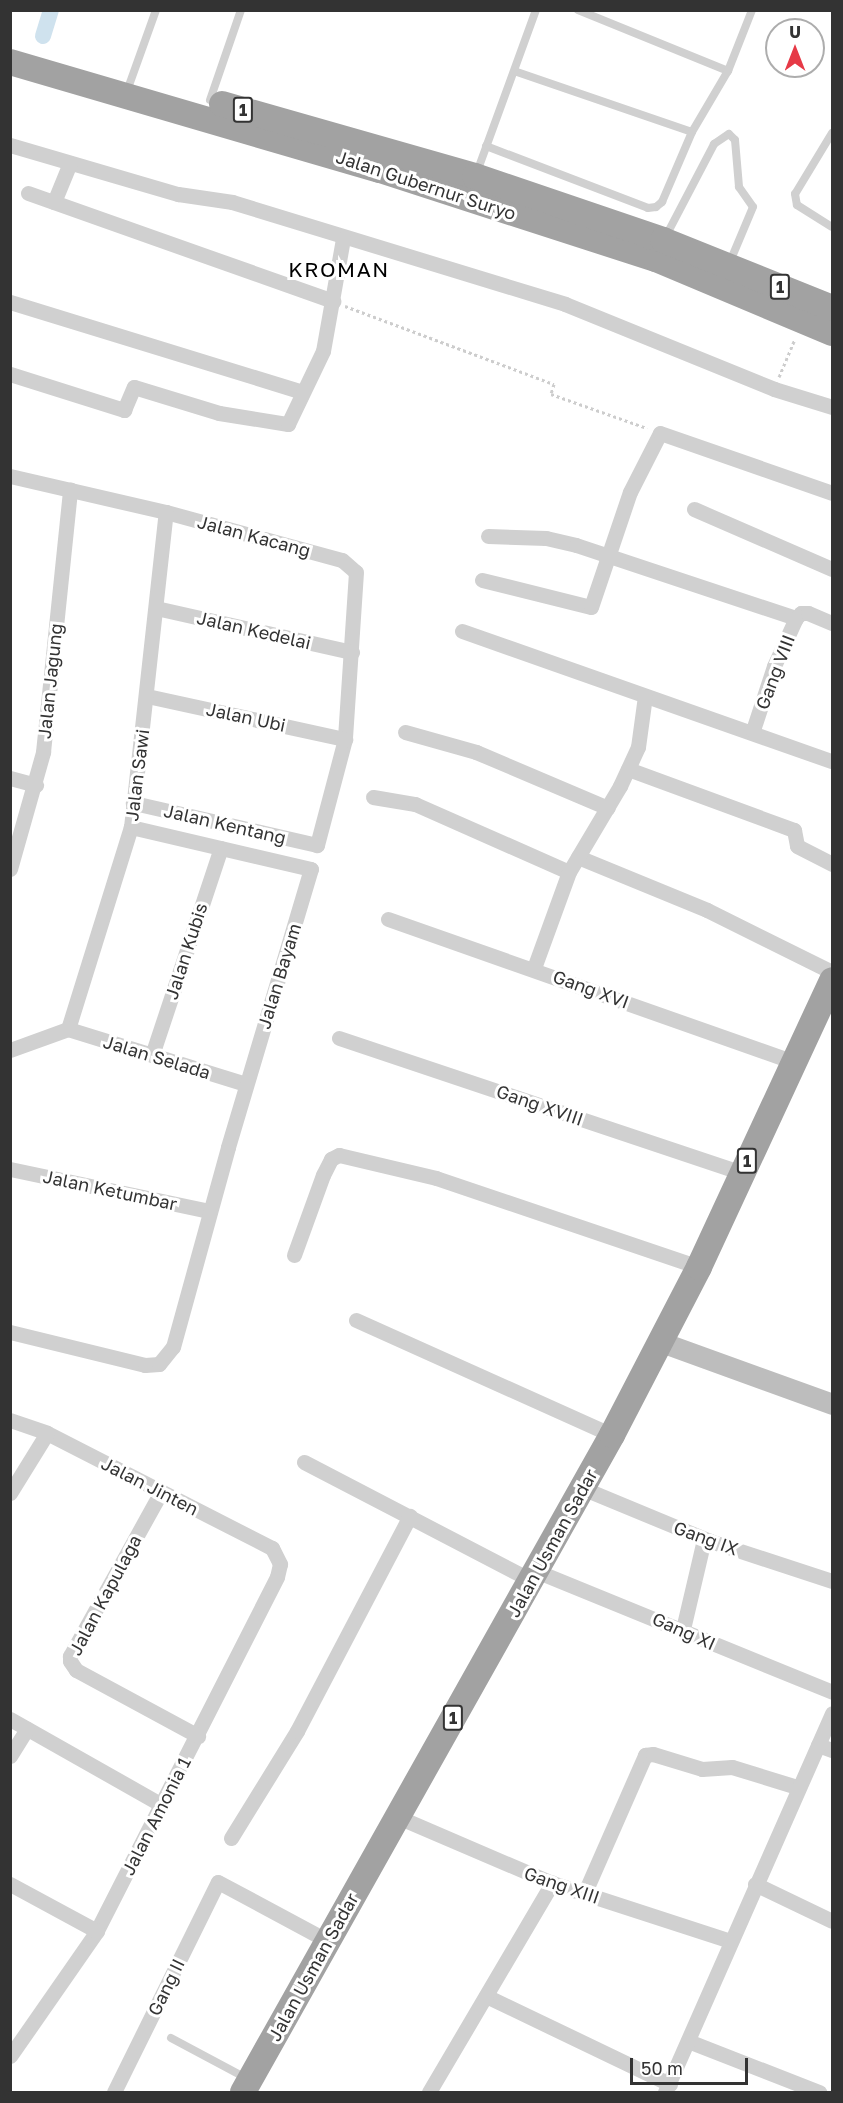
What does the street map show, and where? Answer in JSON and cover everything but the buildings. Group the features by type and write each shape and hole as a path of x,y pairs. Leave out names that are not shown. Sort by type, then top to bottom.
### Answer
{"highway":[{"name":"Jalan Gubernur Suryo","path":"10,47 128,85 472,187 663,240 803,321 832,333"},
{"name":"Jalan Gubernur Suryo","path":"10,62 210,100 472,187 656,259 724,276 832,308"},
{"name":"Jalan Usman Sadar","path":"246,2086 612,1435 699,1267 832,980"}],"main road":[{"path":"661,1342 832,1404"}],"street":[{"path":"10,145 178,194 231,202 343,239 565,304 774,389 832,408"},
{"path":"54,202 70,163"},
{"path":"28,193 333,301"},
{"path":"10,374 124,410 134,387 219,413 285,425 291,421 302,392 323,351 343,239"},
{"path":"10,302 302,392"},
{"path":"482,580 591,607 630,492 660,433 832,493"},
{"name":"Jalan Kacang","path":"10,476 166,512 342,560 354,568 358,577 352,652"},
{"name":"Jalan Jagung","path":"10,869 36,786 43,752 70,489"},
{"path":"694,509 832,569"},
{"name":"Jalan Sawi","path":"68,1029 130,827 147,696 166,512"},
{"path":"488,536 546,538 796,618"},
{"name":"Jalan Kedelai","path":"156,608 352,652"},
{"name":"Gang VIII","path":"753,730 774,666 796,618 801,613 808,613 832,623"},
{"path":"462,631 645,696 753,730 832,761"},
{"path":"345,739 352,652"},
{"name":"Jalan Ubi","path":"147,696 345,739"},
{"path":"534,968 569,872 608,808 638,747 645,696"},
{"path":"405,732 477,752 608,808"},
{"name":"Jalan Kentang","path":"133,804 317,845 345,739"},
{"path":"628,769 794,830 797,846 832,864"},
{"path":"10,778 36,786"},
{"path":"373,797 415,804 569,872"},
{"path":"130,827 221,848"},
{"name":"Jalan Bayam","path":"10,1332 145,1365 159,1364 173,1347 246,1084 311,869 221,848"},
{"name":"Jalan Kubis","path":"152,1055 221,848"},
{"path":"578,857 707,910 832,972"},
{"name":"Gang XVI","path":"388,919 534,968 793,1062"},
{"path":"10,1050 68,1029"},
{"name":"Jalan Selada","path":"68,1029 246,1084"},
{"name":"Gang XVIII","path":"339,1038 742,1173"},
{"path":"294,1256 323,1175 332,1159 339,1155 436,1178 699,1267"},
{"name":"Jalan Ketumbar","path":"10,1169 210,1211"},
{"path":"356,1320 612,1435"},
{"name":"Jalan Jinten","path":"10,1420 47,1433 272,1548 280,1564"},
{"path":"10,1493 47,1433"},
{"name":"Gang XI","path":"304,1462 534,1576 683,1629 686,1634 832,1692"},
{"name":"Gang IX","path":"582,1488 710,1541 832,1581"},
{"name":"Jalan Kapulaga","path":"161,1492 70,1656 70,1661 76,1670 198,1736"},
{"path":"231,1838 297,1731 410,1516"},
{"path":"683,1629 703,1544 710,1541"},
{"name":"Jalan Amonia 1","path":"13,2047 97,1931 198,1736 277,1577 280,1564"},
{"path":"486,1996 668,2088 797,1787 825,1748 832,1713"},
{"path":"10,1719 162,1805"},
{"path":"10,1756 27,1728"},
{"path":"585,1892 645,1755 653,1754 702,1769 732,1767 797,1787"},
{"name":"Gang XIII","path":"398,1817 552,1882 731,1941"},
{"name":"Gang II","path":"114,2092 219,1882 328,1941"},
{"path":"429,2092 552,1882"},
{"path":"10,1884 97,1931"},
{"path":"755,1884 832,1921"},
{"path":"688,2041 819,2092"}],"lane":[{"path":"128,85 156,10"},
{"path":"210,100 241,10"},
{"path":"472,187 486,146 517,72 536,10"},
{"path":"578,10 729,70"},
{"path":"486,146 648,208 662,202 692,132 729,70 752,10"},
{"path":"517,72 692,132"},
{"path":"832,133 795,197 797,204 832,227"},
{"path":"663,240 714,144 729,134 735,140 739,187 753,207 724,276"},
{"path":"171,2038 246,2086"}],"path":[{"path":"333,301 554,384 551,394 660,433"},
{"path":"774,389 803,321"}],"waterway":[{"path":"43,36 51,10"}],"district":[{"name":"KROMAN","path":"339,269"}]}
